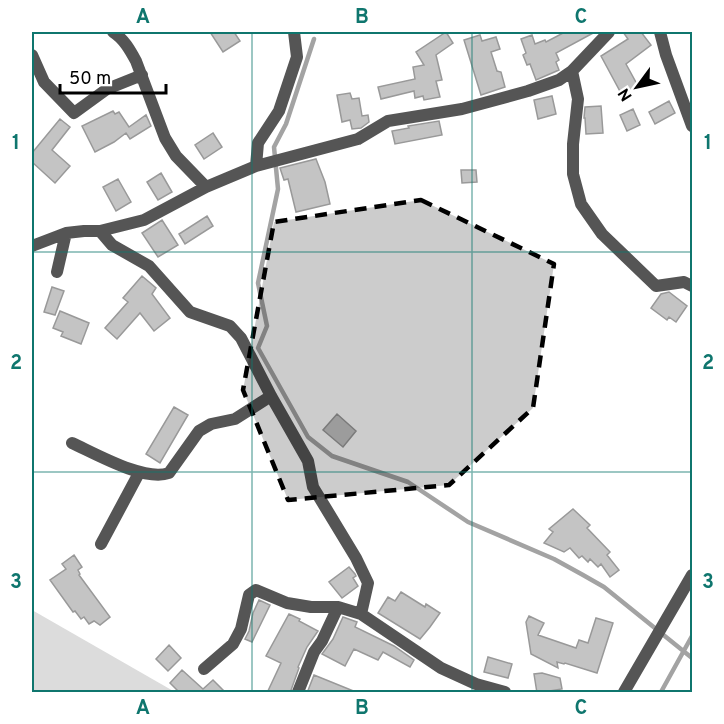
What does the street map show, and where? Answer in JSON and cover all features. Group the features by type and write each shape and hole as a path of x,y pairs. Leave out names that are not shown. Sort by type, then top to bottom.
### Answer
{"street":[{"path":"113,32 130,49 165,138 176,156 206,187"},
{"path":"256,166 258,143 279,111 297,57 294,35 306,32"},
{"path":"32,246 66,233 100,231 144,220 206,187 256,166 358,139 388,121 462,109 559,80 572,71 609,32"},
{"path":"660,32 666,55 693,126"},
{"path":"32,55 44,82 74,113 107,89 142,75"},
{"path":"572,71 578,99 573,144 573,174 581,204 602,234 656,286 684,282 693,286"},
{"path":"100,231 111,245 148,266 190,312 230,326 241,338 308,461 313,487 356,558 368,583 361,614"},
{"path":"57,272 66,233"},
{"path":"72,443 139,473 163,475 169,473 199,431 211,424 235,419 271,396"},
{"path":"101,544 139,473"},
{"path":"624,693 693,575"},
{"path":"204,669 233,644 241,629 249,595 256,590 286,603 311,607 338,607 361,614 441,668 476,684 504,693"},
{"path":"298,693 314,652 322,641 338,607"}],"highlighted area":[{"path":"421,200 554,264 533,408 449,485 288,500 243,390 274,222"}],"shaded area":[{"path":"32,610 175,692 32,692"}],"building":[{"path":"210,32 234,32 240,41 223,52"},
{"path":"446,32 453,43 436,55 442,80 436,81 440,97 424,100 423,96 415,98 414,91 381,99 378,87 415,79 413,67 424,65 416,52"},
{"path":"565,32 595,32 556,53 559,70 536,80 530,64 527,65 523,55 526,53 521,39 532,35 535,44 545,40 546,42"},
{"path":"623,32 641,32 651,45 626,64 638,86 622,95 601,56 628,39"},
{"path":"480,35 482,41 496,37 500,49 491,52 497,71 501,72 505,87 481,95 464,40"},
{"path":"350,93 352,99 359,98 362,116 368,115 369,122 361,128 352,129 350,120 342,122 337,95"},
{"path":"552,96 556,114 538,119 534,100"},
{"path":"669,101 675,113 655,124 649,112"},
{"path":"601,106 603,133 586,134 585,107"},
{"path":"633,109 640,125 627,131 620,115"},
{"path":"113,111 115,114 119,112 129,127 146,115 151,126 130,139 126,133 95,152 82,126"},
{"path":"60,119 70,127 52,150 70,166 55,183 32,162 32,153"},
{"path":"439,121 442,135 395,144 392,131"},
{"path":"213,133 222,147 204,159 195,145"},
{"path":"316,159 330,204 296,212 288,179 284,180 280,168"},
{"path":"461,170 476,170 477,182 462,183"},
{"path":"161,173 172,192 158,200 147,182"},
{"path":"118,179 131,202 116,211 103,187"},
{"path":"207,216 213,226 185,244 179,234"},
{"path":"162,220 178,245 158,257 142,233"},
{"path":"142,276 156,288 152,294 170,318 154,331 140,313 117,339 105,328 128,302 123,298"},
{"path":"52,287 64,291 55,315 44,312"},
{"path":"669,292 687,306 676,322 669,317 667,320 651,308 661,294"},
{"path":"60,311 89,323 81,344 61,336 63,332 53,328"},
{"path":"174,407 188,415 160,463 146,454"},
{"path":"337,414 356,431 343,447 323,430"},
{"path":"573,509 590,525 587,528 610,552 607,555 619,570 610,577 601,564 598,567 590,559 588,562 582,556 579,558 570,548 564,552 544,543 553,532 549,529"},
{"path":"74,555 82,567 78,570 79,575 110,617 100,625 94,621 89,624 84,617 81,619 75,611 73,612 50,580 66,569 62,564"},
{"path":"349,567 356,576 353,578 358,586 342,598 329,582"},
{"path":"401,592 425,607 426,604 440,613 420,639 378,613 388,597 395,601"},
{"path":"259,600 270,605 252,642 245,639"},
{"path":"289,614 318,631 307,647 290,693 267,693 281,663 266,656"},
{"path":"529,616 544,623 538,635 576,648 579,640 588,643 596,618 613,623 597,673 557,662 558,668 531,654 526,622"},
{"path":"343,617 357,622 355,627 394,646 414,660 410,667 383,652 378,660 354,649 345,666 322,654 333,639"},
{"path":"169,645 181,658 168,671 156,659"},
{"path":"488,657 512,664 508,678 484,672"},
{"path":"182,670 203,689 213,680 226,693 180,693 170,683"},
{"path":"542,673 560,678 562,689 537,693 534,674"},
{"path":"314,675 356,692 356,693 307,693"}],"waterway":[{"path":"314,39 286,124 274,147 278,189 258,283 267,326 258,348 308,437 332,456 408,482 468,522 554,559 604,587 692,658"},
{"path":"661,692 692,636"}]}
